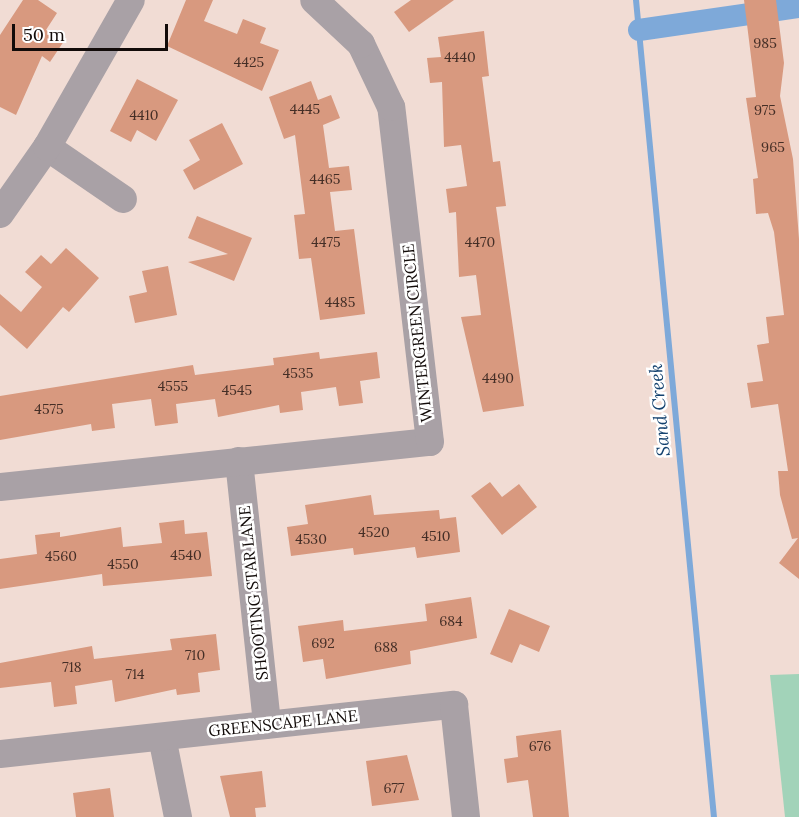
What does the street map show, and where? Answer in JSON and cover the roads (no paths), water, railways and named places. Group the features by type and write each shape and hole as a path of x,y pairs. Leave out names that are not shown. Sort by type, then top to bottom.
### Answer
{"street":[{"path":"0,214 47,147 131,0"},
{"name":"WINTERGREEN CIRCLE","path":"0,486 430,442 391,107 361,44 314,0"},
{"path":"47,147 123,199"},
{"name":"SHOOTING STAR LANE","path":"239,462 267,725"},
{"name":"GREENSCAPE LANE","path":"0,754 454,705 466,817"},
{"path":"162,737 178,817"}],"waterway":[{"name":"Sand Creek","path":"636,0 714,817"},
{"path":"639,30 799,7"}]}
